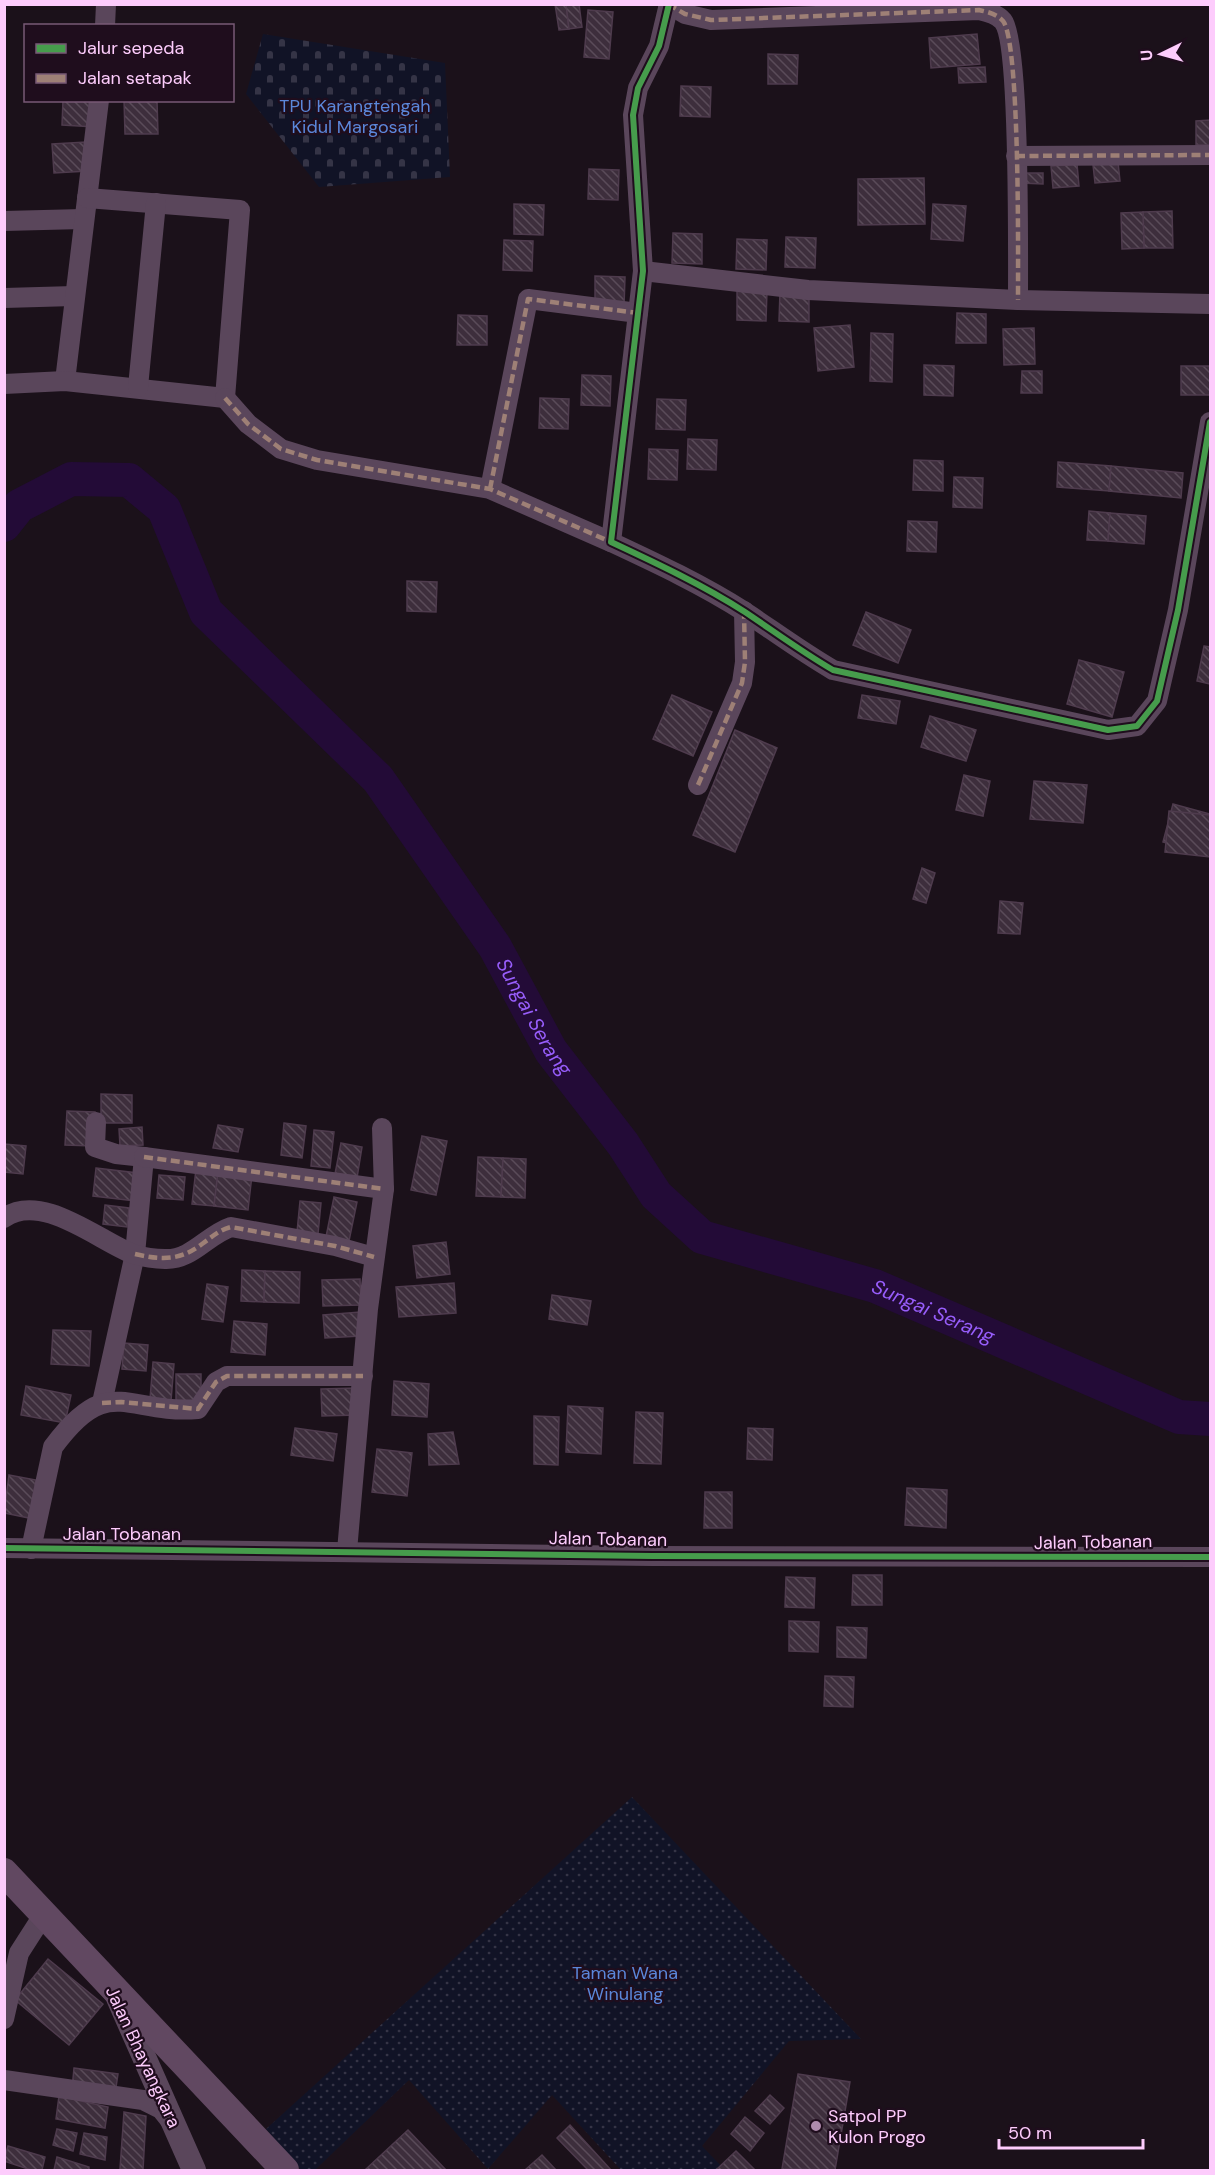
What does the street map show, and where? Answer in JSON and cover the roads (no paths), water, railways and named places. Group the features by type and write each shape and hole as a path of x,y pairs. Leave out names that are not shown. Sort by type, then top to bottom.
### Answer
{"main road":[{"name":"Jalan Bhayangkara","path":"4,1872 113,1988"},
{"path":"113,1988 285,2170"}],"street":[{"path":"105,24 106,4"},
{"path":"611,542 643,271 633,115 638,88 659,46 669,5 685,14 711,20 979,10 993,14 1004,22 1009,36 1016,156 1018,300"},
{"path":"65,381 99,102"},
{"path":"1016,156 1210,155"},
{"path":"87,198 240,210 225,398"},
{"path":"138,387 156,203"},
{"path":"4,221 83,219"},
{"path":"643,271 808,290 1018,300 1210,304"},
{"path":"4,298 74,296"},
{"path":"490,489 528,299 638,313"},
{"path":"4,384 65,381 225,398 262,436 281,449 299,455 490,489 611,542 654,562 744,611 794,648 834,670 1108,730 1137,726 1157,701 1178,610 1208,446 1210,422"},
{"path":"698,785 742,683 745,662 744,611"},
{"path":"96,1122 95,1147 116,1154 384,1189"},
{"path":"347,1551 374,1257 384,1189 382,1128"},
{"path":"102,1403 135,1254 144,1157"},
{"path":"4,1218 17,1212 41,1212 58,1216 135,1254 169,1259 181,1257 221,1230 231,1227 335,1246 374,1257"},
{"path":"31,1549 53,1447 88,1410 102,1403 121,1402 198,1409 216,1382 227,1376 363,1376"},
{"name":"Jalan Tobanan","path":"4,1548 652,1556 1210,1557"},
{"path":"4,2019 19,1953 44,1914"},
{"name":"Jalan Bhayangkara","path":"113,1988 194,2170"},
{"path":"4,2080 143,2100 161,2109 178,2131"}],"waterway":[{"name":"Sungai Serang","path":"4,525 19,506 71,479 129,480 164,509 206,612 378,779 495,947 551,1051 623,1144 656,1195 702,1237 875,1286 1179,1417 1210,1419"}],"place":[{"name":"Satpol PP Kulon Progo","path":"816,2126"}],"park label":[{"name":"TPU Karangtengah Kidul Margosari","path":"355,116"},
{"name":"Taman Wana Winulang","path":"625,1983"}]}
